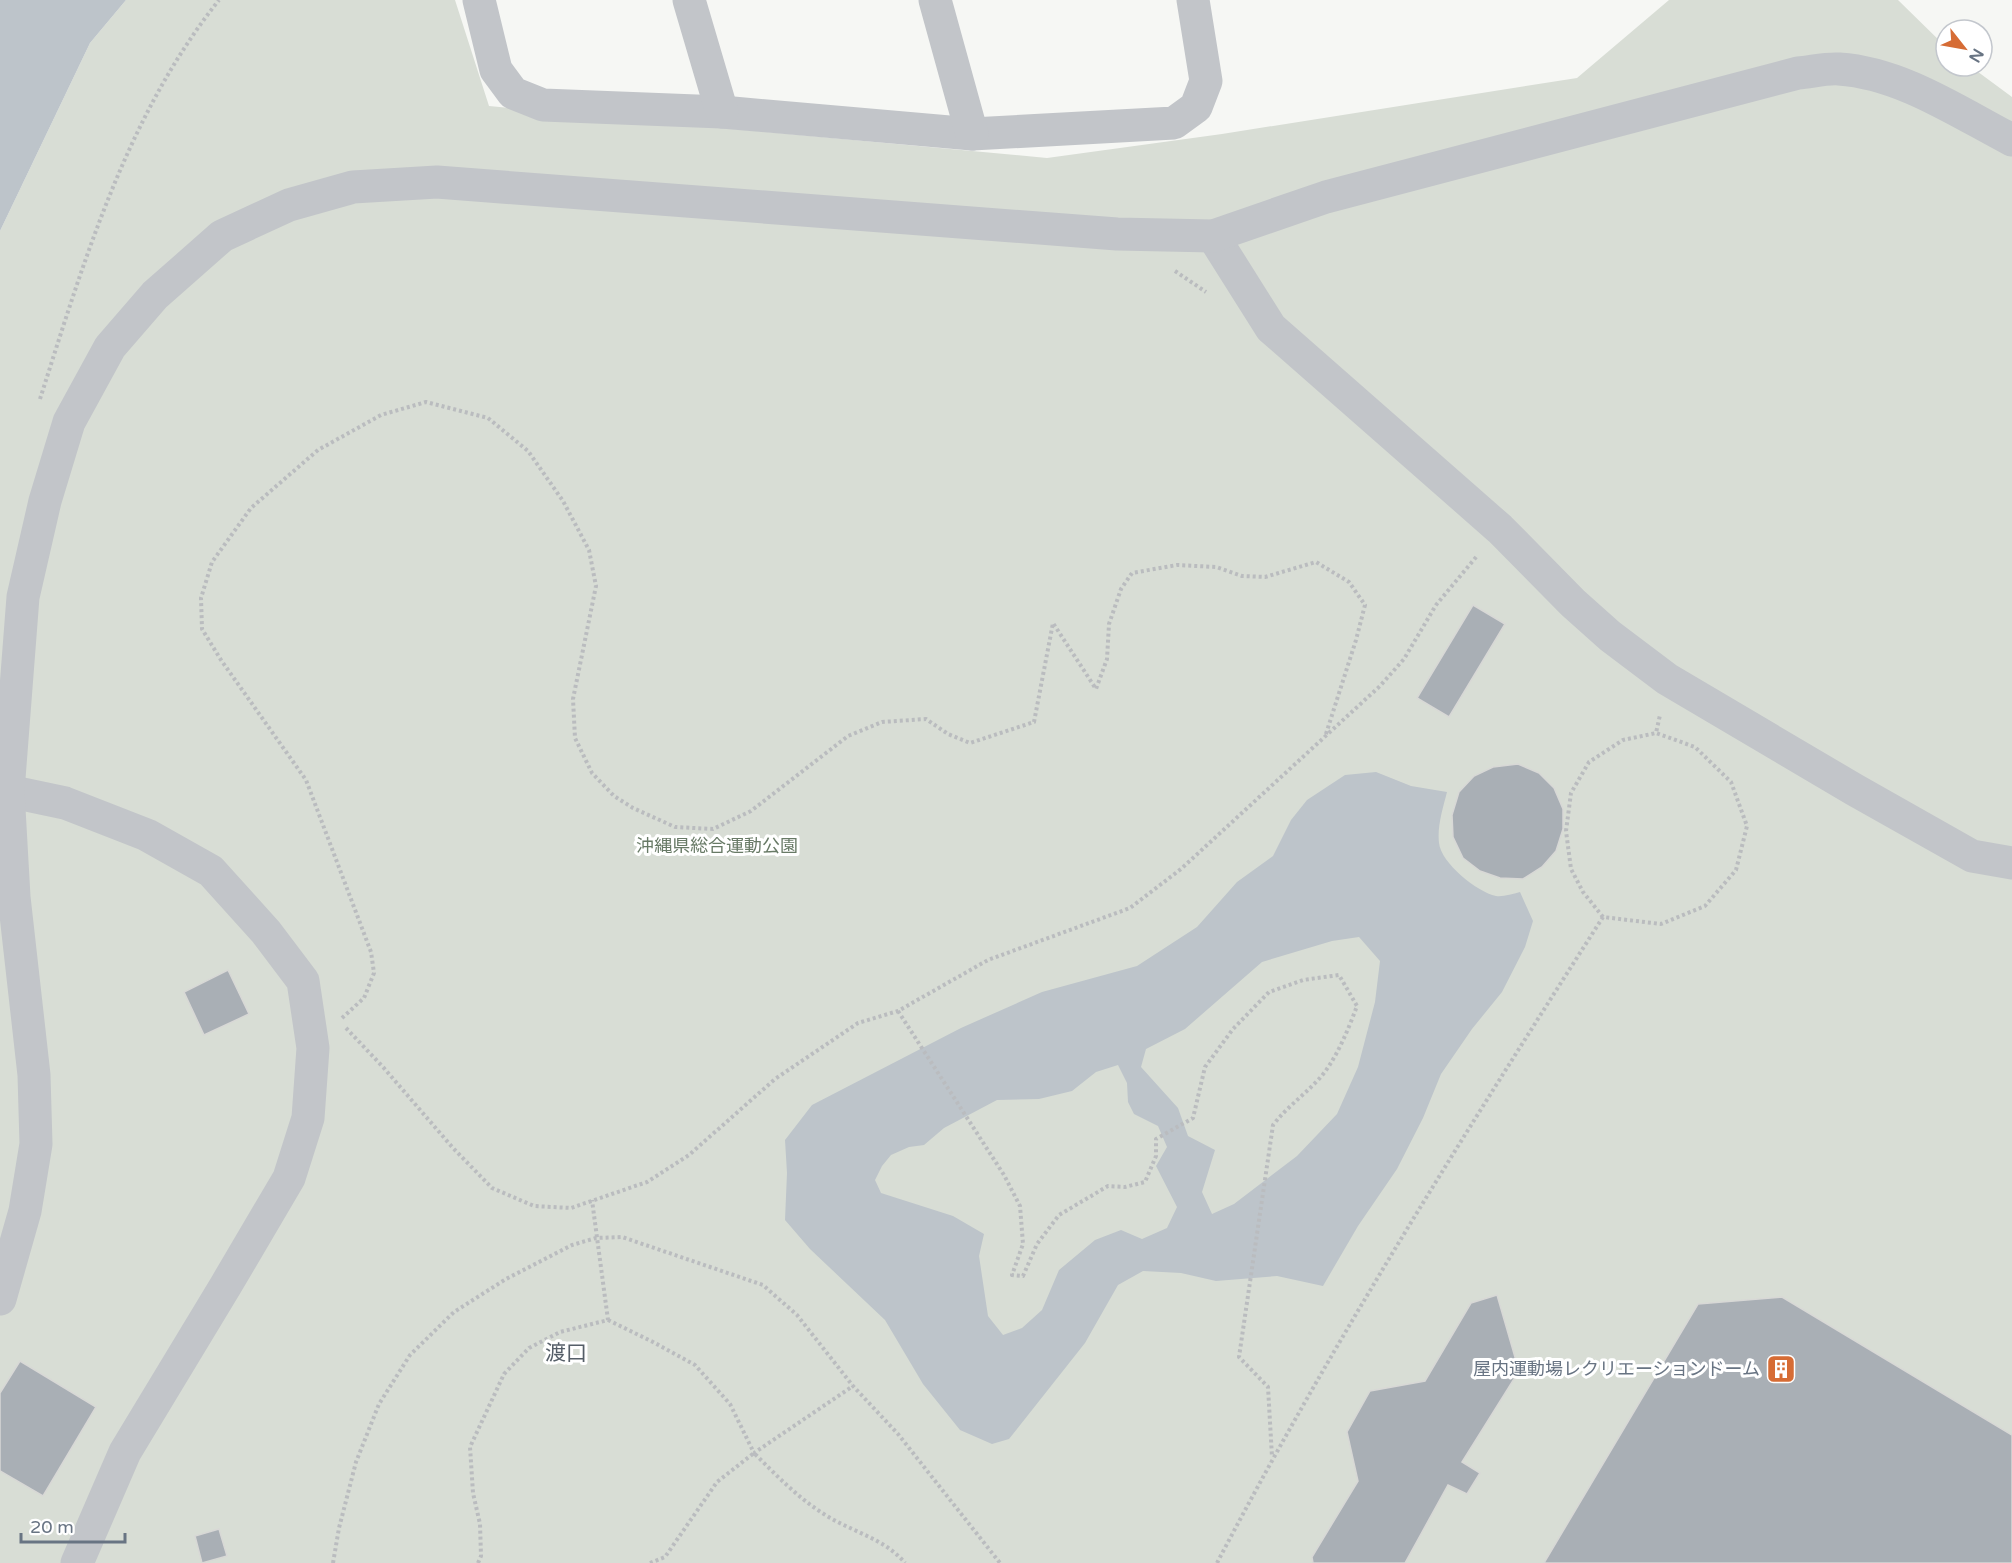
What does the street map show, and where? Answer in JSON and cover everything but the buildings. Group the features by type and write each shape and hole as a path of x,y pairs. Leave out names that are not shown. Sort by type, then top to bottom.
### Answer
{"street":[{"path":"479,0 496,70 513,93 543,105 722,112 972,134 1174,123 1196,107 1206,81 1199,2"},
{"path":"689,0 722,112"},
{"path":"935,0 972,134"},
{"path":"0,1299 25,1211 36,1144 34,1075 14,897 8,791 23,597 45,501 69,422 110,347 155,295 222,236 279,209 353,187 437,182 1117,234 1213,236 1326,197 1798,73 1838,69 1874,75 1916,90 2012,140"},
{"path":"1213,236 1271,328 1500,530 1573,603 1610,636 1667,679 1855,790 1972,856 2012,863"},
{"path":"8,791 65,803 147,835 212,871 266,932 303,981 314,1048 308,1118 289,1178 125,1452 77,1563"}],"path":[{"path":"38,405 88,249 127,155 161,86 219,0"},
{"path":"1173,270 1215,298"},
{"path":"1325,737 1365,605 1349,582 1316,562 1264,577 1242,576 1216,567 1177,565 1132,573 1121,589 1109,624 1107,659 1096,689 1053,623 1034,722 970,743 948,734 926,719 882,722 848,736 751,811 713,829 675,827 633,808 614,796 592,773 575,738 573,699 596,586 589,550 563,501 528,451 488,418 426,402 381,415 318,450 251,508 212,562 201,598 202,629 221,660 306,780 371,952 374,973 364,998 339,1021 492,1188 534,1206 571,1208 646,1182 689,1155 784,1073 858,1023 898,1011 988,960 1130,908 1181,869 1325,737 1380,686 1404,659 1436,605 1500,530"},
{"path":"1656,733 1667,679"},
{"path":"1656,733 1695,747 1731,782 1747,826 1736,870 1705,906 1661,924 1603,917 1583,892 1571,869 1566,831 1571,793 1589,762 1623,740 1656,733"},
{"path":"1216,1563 1272,1457 1508,1065 1603,917"},
{"path":"898,1011 1004,1175 1020,1206 1023,1244 1012,1275 1023,1276 1037,1244 1059,1215 1108,1186 1125,1187 1145,1182 1156,1156 1156,1139 1193,1118 1205,1067 1233,1029 1269,992 1303,980 1340,975 1357,1006 1346,1036 1318,1080 1286,1108 1273,1125 1239,1357 1268,1387 1272,1457"},
{"path":"592,1200 608,1320"},
{"path":"333,1563 339,1528 356,1462 379,1404 410,1355 454,1312 506,1279 572,1245 596,1238 622,1237 763,1285 797,1315 853,1386 898,1434 999,1563"},
{"path":"478,1563 481,1556 480,1524 473,1492 470,1447 485,1410 504,1374 529,1348 560,1332 608,1320 695,1365 730,1404 754,1453 800,1498 828,1517 889,1549 905,1563"},
{"path":"650,1563 665,1557 717,1482 754,1453 853,1386"},
{"path":"990,1563 995,1557"}],"green space":[{"name":"沖縄県総合運動公園","path":"126,0 455,0 489,106 1047,158 1222,134 1577,78 1669,0 1898,0 1934,35 1934,78 1986,78 2012,97 2012,1563 0,1563 0,231 90,43"}],"shaded area":[{"path":"0,0 126,0 90,43 0,231"},
{"path":"1376,772 1411,786 1447,792 1439,830 1439,843 1446,859 1461,876 1479,889 1496,896 1520,892 1533,921 1525,947 1502,992 1472,1029 1441,1074 1423,1118 1397,1169 1358,1226 1323,1286 1277,1276 1216,1281 1181,1273 1143,1271 1118,1285 1085,1343 1009,1439 992,1444 960,1430 923,1384 885,1320 810,1249 785,1220 787,1173 785,1140 812,1105 961,1028 1042,992 1137,966 1197,927 1237,882 1273,856 1291,820 1307,800 1345,775","holes":["1359,937 1380,961 1375,1002 1358,1067 1337,1114 1297,1156 1234,1204 1212,1214 1202,1192 1215,1150 1188,1136 1178,1108 1141,1067 1146,1049 1185,1029 1262,962 1332,941","1118,1065 1127,1083 1128,1102 1134,1114 1158,1126 1167,1147 1156,1166 1177,1207 1167,1228 1142,1239 1121,1230 1095,1240 1059,1270 1042,1310 1022,1328 1003,1335 988,1316 979,1256 984,1234 953,1216 881,1193 875,1180 891,1155 909,1147 924,1145 944,1128 997,1100 1039,1099 1072,1091 1096,1072"]}],"place":[{"name":"屋内運動場レクリエーションドーム","path":"1781,1369"}],"district":[{"name":"渡口","path":"566,1353"}]}
